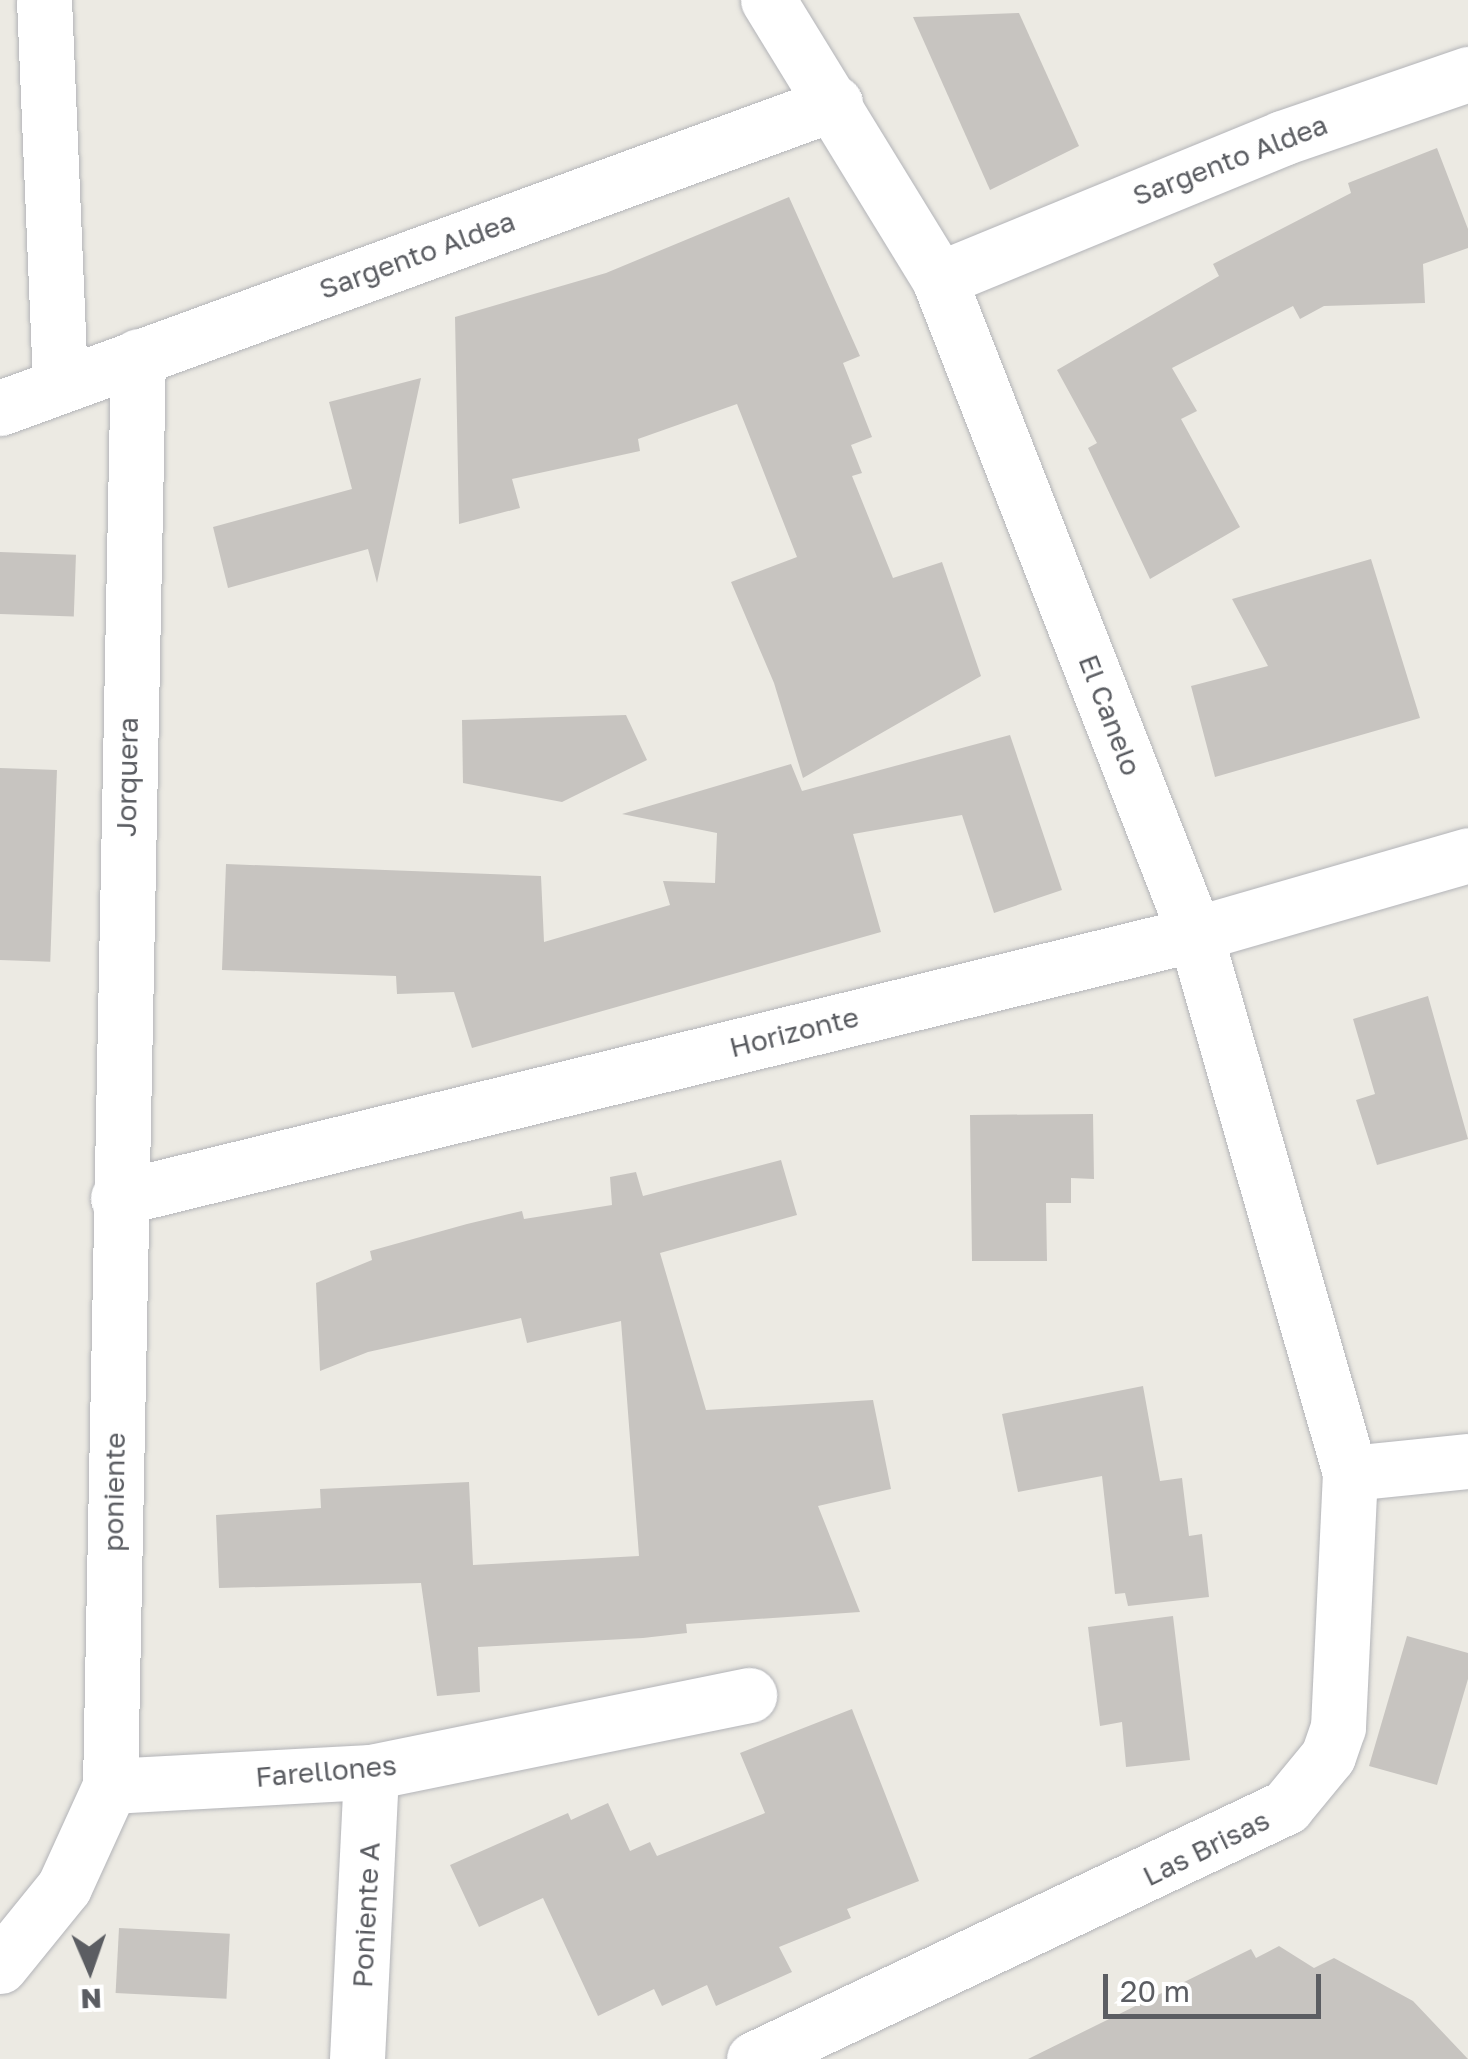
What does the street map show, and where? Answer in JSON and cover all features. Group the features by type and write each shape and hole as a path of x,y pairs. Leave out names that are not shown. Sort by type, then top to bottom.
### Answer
{"street":[{"path":"44,0 60,384"},
{"name":"El Canelo","path":"768,0 940,278 1196,934 1350,1473"},
{"name":"Sargento Aldea","path":"940,278 1264,145 1468,74"},
{"name":"Sargento Aldea","path":"0,408 835,103"},
{"name":"Jorquera","path":"118,1198 138,356"},
{"name":"Horizonte","path":"118,1198 1196,934 1468,856"},
{"name":"poniente","path":"110,1786 118,1198"},
{"path":"1350,1473 1468,1461"},
{"name":"Las Brisas","path":"754,2059 1286,1808 1319,1770 1338,1727 1350,1473"},
{"name":"Farellones","path":"110,1786 371,1772 749,1696"},
{"name":"Poniente A","path":"357,2059 371,1772"},
{"path":"0,1966 64,1886 110,1786"}],"building":[{"path":"1019,13 1079,146 990,190 913,17"},
{"path":"1437,148 1468,229 1468,248 1423,264 1425,303 1324,306 1300,319 1293,306 1172,368 1197,411 1181,419 1240,527 1150,579 1088,448 1097,443 1057,370 1219,276 1213,264 1351,193 1348,183"},
{"path":"789,197 860,356 843,363 872,437 851,445 862,473 852,476 893,578 942,562 981,676 803,778 774,683 731,582 797,557 737,404 638,439 640,451 512,479 520,508 459,524 455,317 606,273"},
{"path":"421,378 377,583 368,549 228,588 213,527 352,489 329,402"},
{"path":"0,552 76,555 74,617 0,614"},
{"path":"1371,559 1420,718 1215,777 1191,686 1268,666 1232,599"},
{"path":"626,715 647,760 562,802 463,783 462,720"},
{"path":"1010,735 1062,890 994,913 962,815 853,834 881,932 472,1048 454,992 397,994 396,976 222,970 226,864 541,876 544,942 670,905 663,881 715,883 717,833 622,814 791,764 802,791"},
{"path":"0,768 57,770 50,962 0,960"},
{"path":"1428,996 1468,1139 1377,1165 1356,1100 1375,1094 1353,1019"},
{"path":"1093,1114 1094,1179 1071,1178 1071,1203 1046,1203 1047,1261 972,1261 970,1115"},
{"path":"781,1160 797,1215 660,1253 706,1410 873,1400 891,1489 818,1506 860,1612 686,1624 687,1633 643,1638 478,1647 480,1692 437,1696 421,1583 219,1588 216,1515 321,1508 320,1489 469,1482 473,1565 639,1556 621,1321 527,1343 521,1318 368,1352 320,1371 316,1283 372,1260 370,1251 467,1224 522,1211 524,1219 612,1205 610,1177 636,1172 643,1196"},
{"path":"1143,1386 1160,1481 1182,1478 1189,1536 1202,1534 1209,1597 1128,1606 1125,1593 1115,1594 1102,1476 1018,1492 1002,1414"},
{"path":"1173,1616 1190,1760 1126,1767 1122,1722 1100,1726 1088,1627"},
{"path":"1407,1636 1468,1653 1468,1679 1437,1785 1369,1766"},
{"path":"852,1709 919,1881 847,1909 851,1918 779,1947 792,1972 716,2006 707,1985 662,2006 654,1989 598,2016 543,1898 479,1927 450,1865 568,1813 571,1820 608,1803 630,1851 650,1842 657,1856 765,1813 740,1753"},
{"path":"119,1928 230,1934 226,1999 116,1993"},
{"path":"1279,1946 1314,1968 1334,1958 1413,2001 1468,2059 1028,2059 1251,1949 1256,1958"}]}
